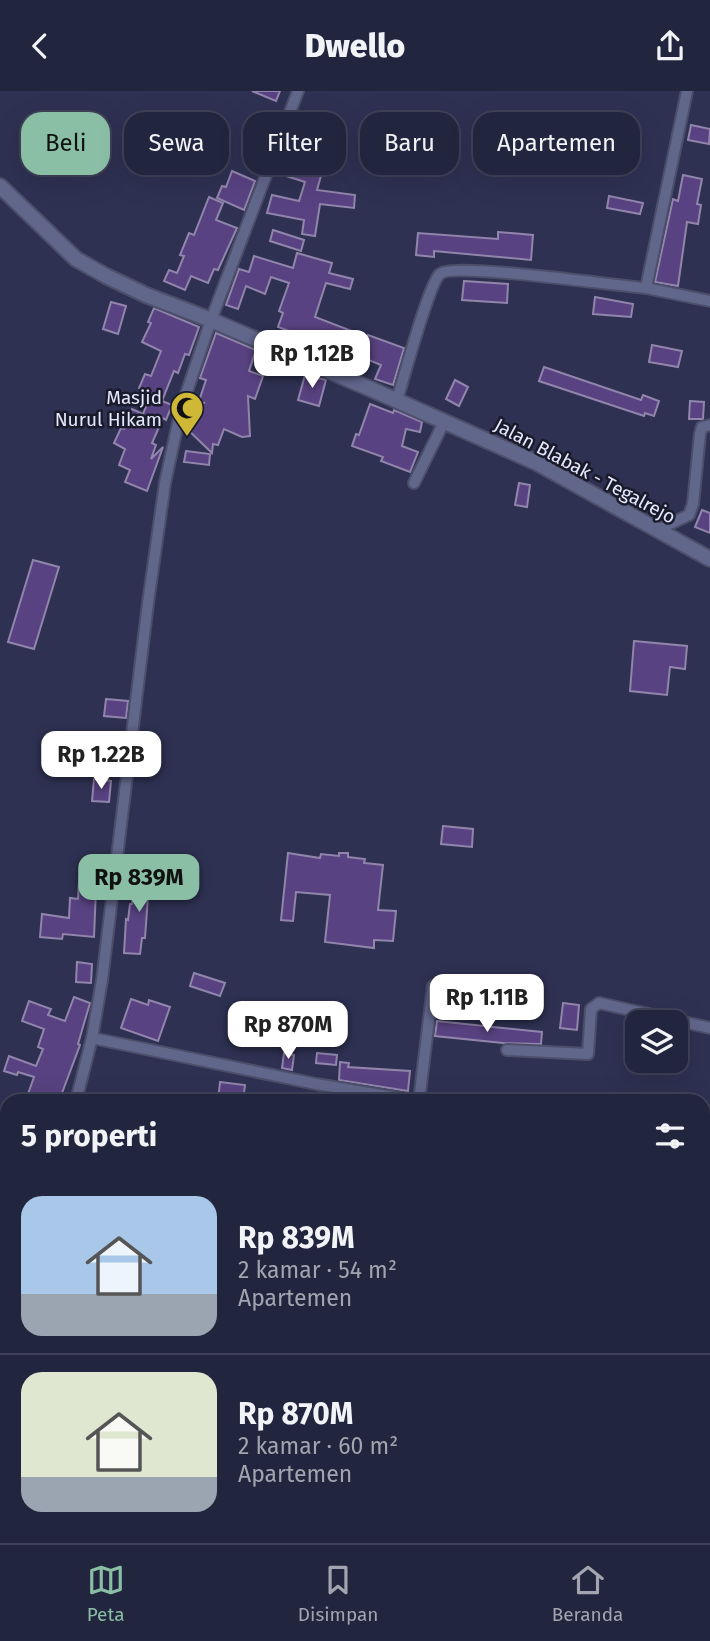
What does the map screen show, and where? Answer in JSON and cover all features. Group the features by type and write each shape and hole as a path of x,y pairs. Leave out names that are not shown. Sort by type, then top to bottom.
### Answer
{"street":[{"path":"78,1094 92,1038 102,980 148,603 165,483 181,409 211,320 298,91"},
{"path":"646,288 687,91"},
{"name":"Jalan Blabak - Tegalrejo","path":"0,186 76,259 146,295 211,320 535,462 710,559"},
{"path":"397,400 423,314 437,277 443,272 455,269 484,271 646,288 710,301"},
{"path":"414,483 444,422"},
{"path":"657,530 689,515 693,504 700,434 702,427 710,425"},
{"path":"419,1094 433,986"},
{"path":"507,1050 588,1054 591,1009 599,1003 710,1028"},
{"path":"92,1038 376,1094"}],"building":[{"path":"252,91 280,91 276,101"},
{"path":"691,125 710,129 709,144 688,140"},
{"path":"232,171 255,181 244,210 217,198 222,186 226,187"},
{"path":"283,175 321,176 317,190 355,195 354,208 320,204 315,236 302,234 304,220 267,213 272,195 299,201 305,182"},
{"path":"683,175 702,179 697,204 701,205 698,224 687,222 678,286 655,282 673,199 678,201"},
{"path":"609,196 643,203 640,214 607,208"},
{"path":"209,197 223,203 216,220 237,228 218,270 214,269 208,283 191,276 185,290 164,281 169,270 177,273 184,256 180,255 189,233 194,235"},
{"path":"273,230 304,240 301,251 270,241"},
{"path":"498,232 533,235 531,260 434,251 434,257 416,255 418,233 498,239"},
{"path":"297,253 332,263 329,273 353,279 350,289 326,283 315,317 404,348 393,385 375,379 381,365 357,355 352,367 313,348 316,341 278,327 283,313 279,311 289,283 271,277 265,294 246,286 238,309 226,305 239,269 249,272 254,256 293,268"},
{"path":"464,281 508,284 507,303 462,300"},
{"path":"595,297 633,304 631,317 593,314"},
{"path":"111,302 126,306 118,334 103,329"},
{"path":"154,308 199,327 189,355 185,354 178,373 174,371 162,401 172,405 152,443 156,445 151,459 163,447 147,491 125,482 130,470 119,465 125,449 114,443 121,428 124,429 132,409 143,414 151,394 139,388 145,374 151,376 161,351 142,342 151,323 148,322"},
{"path":"216,333 256,350 249,371 263,376 255,399 248,396 250,436 242,437 224,429 218,445 213,444 212,453 185,427 186,422 204,403 199,401 206,380 200,378"},
{"path":"652,345 682,351 678,367 649,362"},
{"path":"544,367 641,400 643,395 659,401 654,416 645,413 644,416 539,381"},
{"path":"305,375 326,380 319,406 298,400"},
{"path":"455,380 468,387 459,406 446,399"},
{"path":"690,401 704,402 703,419 689,419"},
{"path":"370,404 393,413 394,410 422,422 420,432 406,429 402,446 418,452 410,472 381,461 383,457 352,446 356,434 359,435"},
{"path":"186,451 210,454 209,465 184,462"},
{"path":"519,483 530,485 527,507 515,505"},
{"path":"702,510 710,513 710,533 695,527"},
{"path":"33,560 59,567 34,649 8,642"},
{"path":"634,641 687,646 685,669 670,667 667,695 630,691"},
{"path":"106,699 128,701 126,718 104,716"},
{"path":"60,732 81,734 80,746 58,744"},
{"path":"94,779 111,781 109,802 92,801"},
{"path":"443,826 473,829 472,847 441,844"},
{"path":"288,853 320,858 321,854 339,856 339,853 348,853 348,857 365,859 364,863 383,865 378,910 396,911 393,941 374,940 374,948 325,942 330,895 296,892 293,921 281,920"},
{"path":"80,864 97,866 94,937 63,934 62,939 40,937 42,914 69,918 70,898 78,899"},
{"path":"134,879 160,881 159,897 148,896 145,938 142,938 140,954 124,953 126,919 128,920 132,904"},
{"path":"77,962 92,964 91,983 76,982"},
{"path":"194,973 225,983 220,996 190,986"},
{"path":"444,981 531,989 529,1008 442,1000"},
{"path":"74,997 90,1003 78,1044 80,1045 62,1094 28,1094 34,1077 4,1071 9,1056 36,1066 43,1049 38,1047 44,1029 22,1021 29,1001 51,1009 48,1015 65,1021"},
{"path":"131,999 148,1005 149,1000 170,1007 158,1041 121,1028"},
{"path":"563,1003 579,1005 577,1030 560,1028"},
{"path":"437,1021 542,1032 541,1044 435,1036"},
{"path":"284,1053 294,1055 292,1070 282,1068"},
{"path":"317,1053 337,1055 336,1065 316,1063"},
{"path":"340,1062 349,1063 348,1067 410,1071 408,1091 339,1080"},
{"path":"220,1082 245,1085 244,1094 219,1094"}],"place":[{"name":"Masjid Nurul Hikam","path":"187,438"}]}
